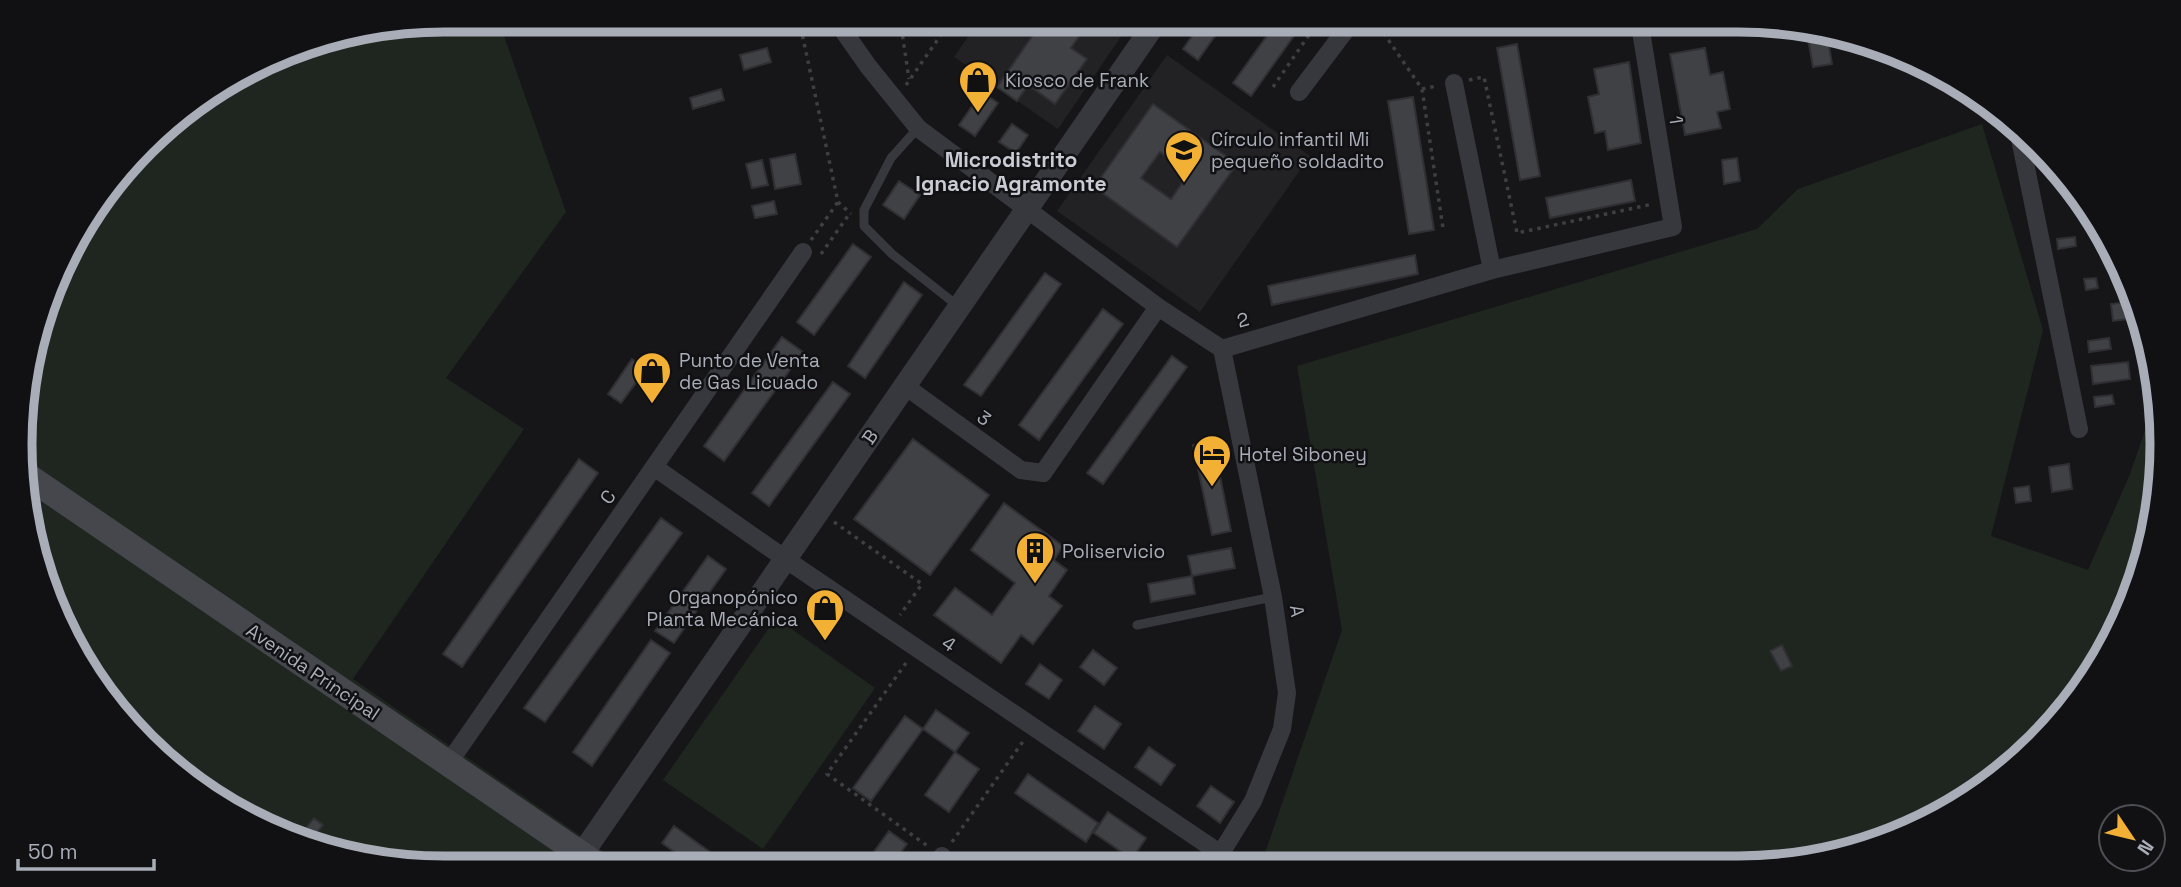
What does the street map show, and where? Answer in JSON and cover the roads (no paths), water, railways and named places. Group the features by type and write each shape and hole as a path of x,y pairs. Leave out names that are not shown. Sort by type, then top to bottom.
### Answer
{"main road":[{"name":"Avenida Principal","path":"33,480 578,856"}],"street":[{"name":"2","path":"844,32 895,102 918,128 1158,307 1222,349 1492,270 1673,227"},
{"name":"B","path":"593,856 785,559 1149,32"},
{"path":"1299,92 1344,32"},
{"name":"1","path":"1646,32 1667,201 1673,227"},
{"path":"1454,83 1492,270"},
{"path":"2021,145 2079,429"},
{"name":"C","path":"448,764 803,252"},
{"name":"3","path":"905,386 1021,470 1043,473 1158,307"},
{"name":"A","path":"1219,856 1254,800 1282,729 1287,692 1273,597 1222,349"},
{"name":"4","path":"654,467 1033,727 1211,856"}],"lane":[{"path":"918,128 891,158 864,209 864,226 892,254 959,307"},
{"path":"1137,625 1273,597"}],"place":[{"name":"Kiosco de Frank","path":"978,114"},
{"name":"Círculo infantil Mi pequeño soldadito","path":"1184,184"},
{"name":"Punto de Venta de Gas Licuado","path":"652,405"},
{"name":"Hotel Siboney","path":"1212,488"},
{"name":"Poliservicio","path":"1035,585"},
{"name":"Organopónico Planta Mecánica","path":"825,642"}],"district":[{"name":"Microdistrito Ignacio Agramonte","path":"1011,171"}]}
